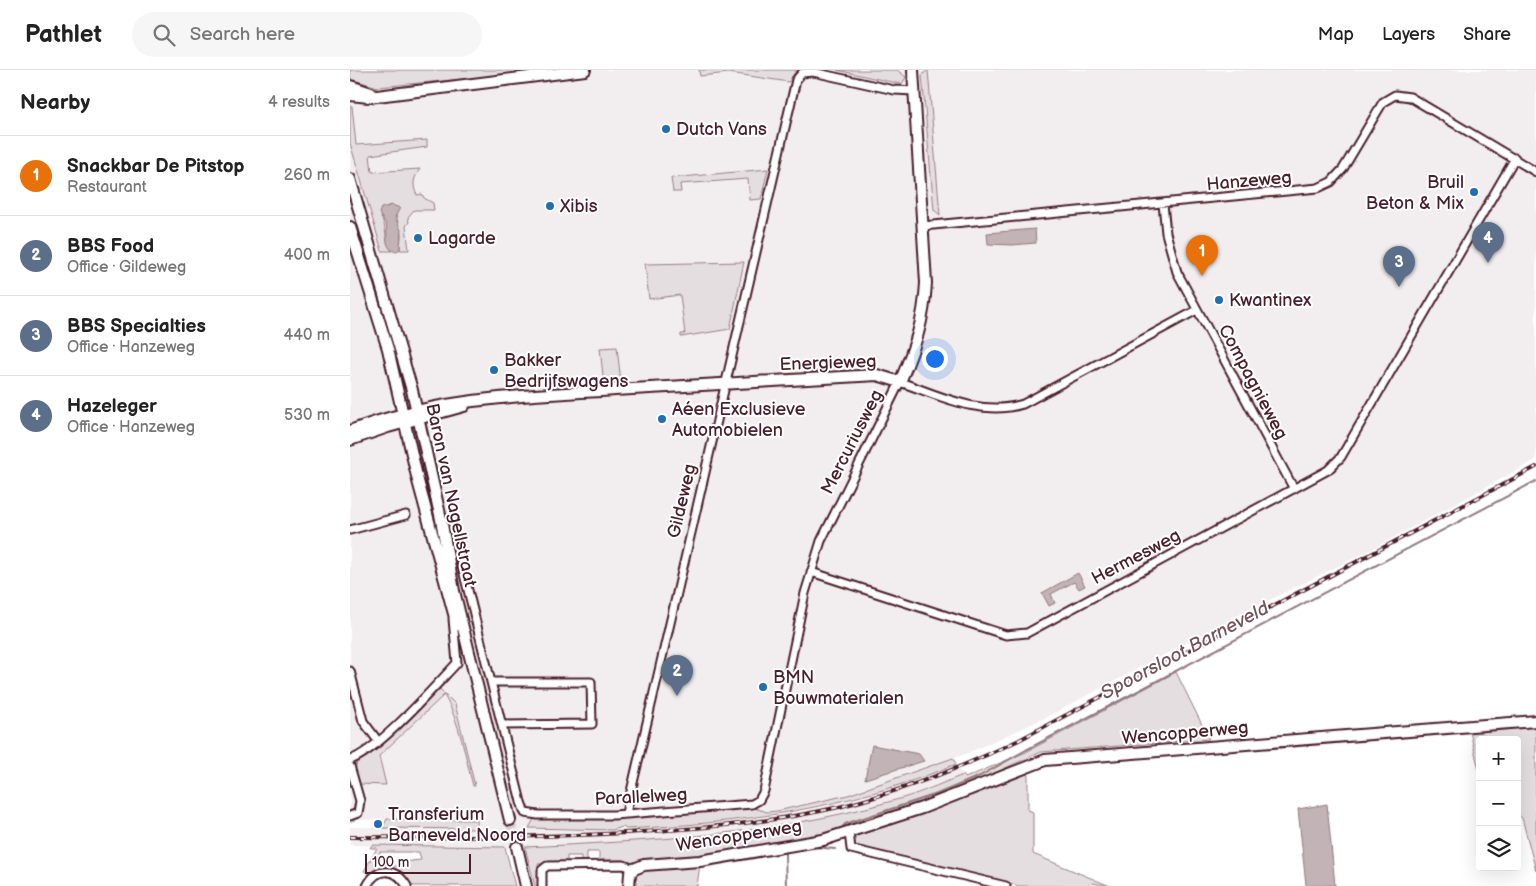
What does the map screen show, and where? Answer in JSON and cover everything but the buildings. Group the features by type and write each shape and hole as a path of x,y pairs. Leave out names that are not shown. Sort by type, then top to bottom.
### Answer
{"street":[{"path":"350,95 369,96 585,70"},
{"name":"Mercuriusweg","path":"758,802 764,791 810,572 821,541 900,382 918,339 925,310 924,226 912,70"},
{"name":"Gildeweg","path":"626,813 796,80 802,73 813,72 894,90 914,91"},
{"path":"350,86 369,93 384,93"},
{"name":"Hanzeweg","path":"924,226 1318,188 1338,176 1383,102 1395,95 1410,98 1536,172"},
{"name":"Hermesweg","path":"810,572 1006,635 1020,635 1027,633 1328,470 1341,457 1408,345 1515,158"},
{"name":"Baron van Nagellstraat","path":"350,179 399,340 418,414 441,519 454,591 508,820 459,631 452,613 383,330 350,227"},
{"name":"Compagnieweg","path":"1163,204 1166,233 1172,256 1198,310 1294,489"},
{"name":"Energieweg","path":"405,417 520,395 877,375 973,407 987,410 1010,408 1023,404 1198,310"},
{"path":"350,431 405,417"},
{"path":"350,440 405,417"},
{"path":"350,530 406,515"},
{"path":"461,552 461,562 491,682 502,725 592,724 591,682 491,682"},
{"name":"Baron van Nagellstraat","path":"378,741 441,682 456,663 452,613"},
{"path":"350,671 365,726 378,741 361,755 350,760"},
{"name":"Wencopperweg","path":"542,886 542,870 544,867 608,864 624,865 634,869 644,865 700,860 763,851 849,832 922,808 1044,760 1536,721"},
{"name":"Parallelweg","path":"502,725 525,813 538,815 614,815 744,806 758,802"},
{"path":"350,766 361,805 358,813 350,816"},
{"path":"849,832 851,849 1006,886"},
{"path":"521,886 514,847 526,886"},
{"path":"629,886 630,874 634,869"},
{"path":"367,886 375,874 386,871 399,876 407,886"}],"shaded area":[{"path":"350,70 1536,70 1536,460 1367,552 1247,611 1047,717 914,775 847,796 776,813 530,829 612,830 756,818 799,812 865,797 956,764 963,775 893,801 790,825 715,835 642,841 555,847 493,848 350,845 350,827 477,829 477,827 453,826 452,819 350,820"},
{"path":"350,70 558,70 378,87 354,80 351,82"},
{"path":"699,70 796,70 789,82 729,73 700,76"},
{"path":"837,70 897,70 906,77 902,84"},
{"path":"928,70 940,215 934,210 922,75"},
{"path":"352,106 356,145 427,140 427,147 370,155 372,172 420,169 414,182 415,191 417,195 422,194 424,198 433,203 434,210 414,210 408,217 409,222 406,226 409,250 400,250 401,235 396,215 380,216 384,225 387,242 392,251 382,251 350,143 350,107"},
{"path":"768,169 761,199 750,200 748,179 680,184 681,192 673,192 671,178"},
{"path":"392,205 400,208 395,217 401,230 400,249 395,252 387,243 386,225 379,213 381,208"},
{"path":"1035,229 1036,243 988,244 987,233"},
{"path":"744,262 730,329 681,337 681,334 685,334 680,295 649,299 645,264"},
{"path":"617,347 621,383 604,385 600,348"},
{"path":"1078,573 1085,586 1079,589 1074,582 1051,594 1055,603 1049,606 1042,593"},
{"path":"1176,672 1209,739 1041,752 938,798 837,833 717,854 634,864 623,860 599,860 599,852 587,852 587,861 581,861 581,856 567,856 567,862 538,864 538,886 535,886 525,847 664,839 756,829 802,822 892,801 919,793 963,775 965,778 1026,752"},
{"path":"439,688 455,704 475,786 473,786 454,716 444,695 379,756 386,785 359,784 355,771 357,762 373,751"},
{"path":"1536,726 1536,871 1521,817 1521,736 1476,736 1476,757 1470,732"},
{"path":"872,745 919,754 924,761 865,779"},
{"path":"953,758 956,764 875,792 834,803 752,818 626,829 623,827 612,830 529,828 534,819 613,819 754,808 767,812 777,811 848,795"},
{"path":"1028,769 1028,810 1033,812 1033,854 1110,886 1092,883 1090,886 1019,886 853,846 852,835 919,814"},
{"path":"1327,804 1335,885 1308,886 1306,885 1298,809"},
{"path":"387,819 477,820 477,829 382,828"},
{"path":"372,845 505,847 515,886 410,886 402,871 385,868 369,874 364,871 377,848 370,848","holes":["380,852 419,852 421,860 402,862 401,866 380,866"]},
{"path":"700,864 697,886 632,886 635,872 643,868"}],"waterway":[{"name":"Spoorsloot Barneveld","path":"841,829 845,824 937,794 980,776 1536,481"},
{"name":"Spoorsloot Barneveld","path":"814,847 835,849"},
{"name":"Spoorsloot Barneveld","path":"786,886 785,854 788,851 806,848"}],"tunnel":[{"path":"510,820 517,847"}],"railway":[{"path":"350,837 532,836 691,829 790,817 839,807 886,794 953,769 1019,740 1536,467"}],"place":[{"name":"Dutch Vans","path":"666,129"},
{"name":"Bruil Beton & Mix","path":"1474,192"},
{"name":"Xibis","path":"550,206"},
{"name":"Lagarde","path":"418,238"},
{"name":"Hazeleger","path":"1488,263"},
{"name":"Snackbar De Pitstop","path":"1202,276"},
{"name":"BBS Specialties","path":"1399,287"},
{"name":"Kwantinex","path":"1219,300"},
{"name":"Bakker Bedrijfswagens","path":"494,370"},
{"name":"Aéen Exclusieve Automobielen","path":"662,419"},
{"name":"BMN Bouwmaterialen","path":"763,687"},
{"name":"BBS Food","path":"677,696"},
{"name":"Transferium Barneveld Noord","path":"378,824"}]}
